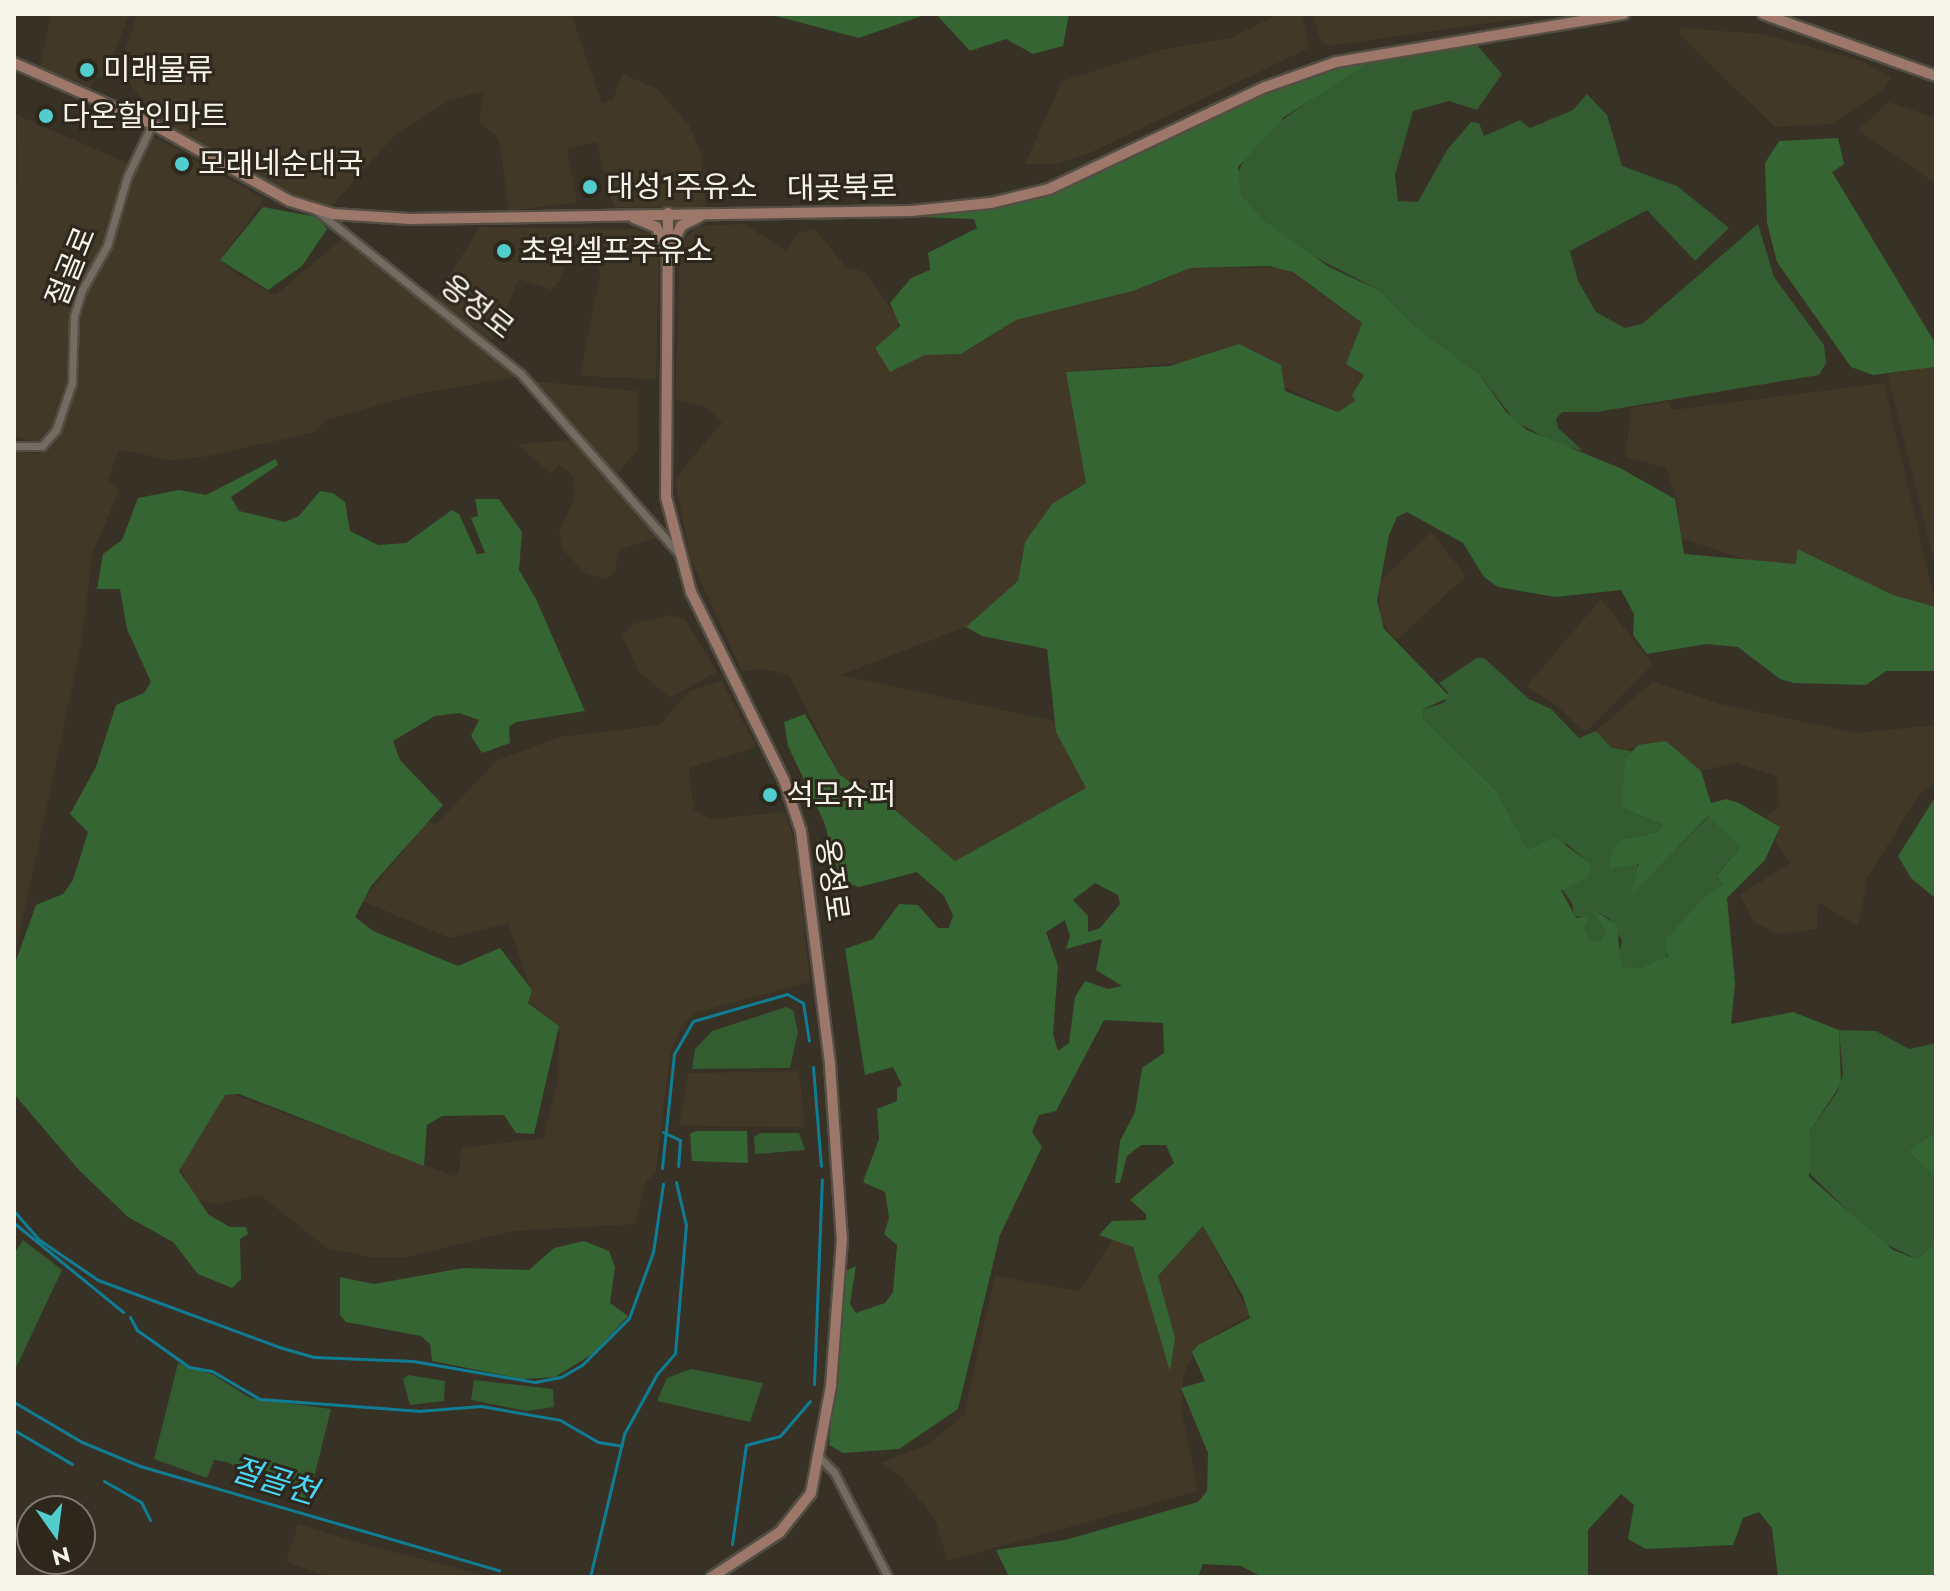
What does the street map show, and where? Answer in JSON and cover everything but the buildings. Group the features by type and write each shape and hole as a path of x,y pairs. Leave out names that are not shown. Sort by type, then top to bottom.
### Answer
{"street":[{"name":"대곶북로","path":"14,63 152,124 262,187 315,210 410,219 911,211 991,203 1084,175 1265,87 1336,62 1624,14"},
{"path":"1763,14 1936,76"},
{"name":"절골로","path":"14,446 42,446 56,430 72,383 78,303 107,246 127,177 152,124"},
{"name":"옹정로","path":"315,210 521,374 680,555 704,622 784,780 807,864 830,1065 842,1239 821,1459 811,1493 792,1521 714,1576"},
{"path":"668,213 664,469 680,555"},
{"path":"668,255 681,226 707,213"},
{"path":"620,214 656,227 668,255"},
{"path":"821,1459 834,1472 888,1577"}],"shaded area":[{"path":"51,14 129,14 112,58 115,79 95,77 89,90 40,68"},
{"path":"137,14 571,14 602,103 613,100 622,74 656,88 689,125 700,150 706,207 614,207 596,142 567,149 577,202 509,211 499,139 479,122 484,91 450,100 394,136 330,208 309,202 236,166 154,116 119,69"},
{"path":"1279,14 1302,14 1309,48 1092,152 1056,164 1025,164 1062,81 1161,50 1230,38"},
{"path":"1313,14 1551,14 1329,46 1320,40"},
{"path":"1681,28 1762,34 1862,61 1891,78 1881,91 1833,124 1775,127 1679,34"},
{"path":"1889,102 1936,118 1936,184 1858,130"},
{"path":"17,115 127,163 104,239 70,309 66,392 53,428 34,443 14,435"},
{"path":"153,136 264,199 220,260 233,272 275,295 342,239 515,377 417,394 326,420 315,432 204,457 171,460 119,450 108,480 119,491 93,552 82,640 14,961 14,451 37,454 58,440 75,393 78,320 85,293 115,238 129,182"},
{"path":"744,224 786,251 798,233 815,229 846,267 866,273 900,321 893,337 890,371 925,355 969,350 1016,320 1133,291 1190,268 1286,268 1364,325 1346,363 1364,374 1352,395 1356,400 1338,412 1282,386 1181,363 1086,370 1086,483 1052,504 1025,542 1018,581 966,627 840,675 1054,721 1086,788 955,861 867,786 862,790 839,774 789,675 764,669 742,671 690,558 675,479 722,422 705,407 675,399 680,245 697,226"},
{"path":"480,227 637,229 652,235 659,257 656,379 580,376 600,274 597,261 585,253 570,250 560,281 551,290 519,279 492,341 434,299"},
{"path":"1936,366 1936,569 1887,374"},
{"path":"533,381 637,391 638,449 617,475"},
{"path":"1884,383 1936,607 1893,595 1797,550 1796,564 1757,563 1679,538 1678,504 1666,468 1625,457 1632,407 1669,402 1672,410"},
{"path":"572,440 656,538 619,550 615,571 607,579 586,574 563,550 559,532 574,499 573,476 559,465 551,474 517,444"},
{"path":"1431,532 1466,576 1396,641 1380,620 1379,582"},
{"path":"1601,599 1653,664 1589,729 1581,730 1555,704 1526,687"},
{"path":"670,615 685,619 717,672 670,698 638,671 622,635 633,624"},
{"path":"722,681 756,747 689,768 694,810 711,819 785,812 795,844 810,982 697,1012 681,1027 670,1053 656,1172 646,1182 635,1224 513,1231 408,1257 375,1258 327,1248 260,1195 218,1204 196,1200 179,1167 219,1099 232,1094 453,1176 459,1172 461,1148 544,1138 558,1078 559,1026 526,999 531,990 508,923 450,938 362,901 428,821 435,825 496,761 559,737 659,725 690,691"},
{"path":"1653,681 1720,704 1856,733 1936,725 1936,782 1920,794 1868,876 1858,926 1817,902 1817,929 1778,934 1755,923 1740,895 1790,863 1775,842 1780,827 1766,818 1780,805 1776,776 1736,763 1701,771 1670,744 1638,745 1622,752 1612,748 1596,731"},
{"path":"799,1071 805,1127 679,1126 688,1073"},
{"path":"1203,1226 1250,1315 1198,1345 1183,1375 1182,1412 1198,1491 948,1561 935,1519 901,1477 880,1463 927,1445 964,1415 995,1276 1080,1291 1112,1240 1130,1244 1175,1338 1158,1276"},
{"path":"298,1524 492,1577 329,1577 286,1562"}],"green space":[{"path":"768,14 927,14 859,38"},
{"path":"936,14 1069,14 1063,46 1033,54 1006,39 970,51"},
{"path":"1476,44 1502,74 1477,110 1449,101 1413,111 1395,175 1398,201 1418,202 1447,150 1471,122 1479,123 1484,136 1520,120 1530,128 1573,110 1587,94 1607,115 1622,166 1677,186 1729,228 1695,261 1647,210 1570,251 1578,281 1596,312 1625,328 1642,324 1758,224 1774,277 1824,345 1826,363 1819,375 1597,412 1562,412 1556,419 1558,428 1583,451 1554,443 1515,421 1480,375 1415,326 1379,290 1311,255 1265,221 1241,194 1237,174 1246,156 1272,127 1318,95 1373,61"},
{"path":"1373,61 1284,117 1238,167 1241,194 1265,221 1329,267 1379,290 1415,326 1480,375 1506,412 1527,430 1620,468 1675,499 1684,554 1796,564 1797,549 1893,595 1936,607 1936,671 1886,671 1866,685 1794,683 1780,679 1738,647 1706,644 1647,654 1633,635 1634,614 1621,590 1555,597 1498,587 1484,577 1463,543 1407,512 1397,517 1389,535 1377,601 1384,629 1450,697 1423,709 1424,719 1497,791 1528,850 1555,837 1592,865 1588,878 1561,890 1576,918 1589,916 1584,928 1591,942 1600,940 1606,931 1591,908 1617,925 1621,967 1640,968 1668,956 1666,939 1703,899 1723,885 1717,875 1740,847 1708,816 1630,897 1639,864 1609,869 1612,850 1620,840 1657,832 1663,825 1622,808 1625,759 1638,745 1666,741 1701,771 1711,803 1726,799 1739,803 1780,827 1765,860 1727,898 1735,983 1731,1024 1793,1012 1839,1030 1841,1084 1809,1132 1809,1177 1893,1250 1917,1259 1936,1242 1936,1577 1778,1577 1772,1528 1759,1512 1743,1518 1733,1545 1646,1549 1628,1539 1634,1505 1621,1494 1588,1530 1588,1577 1262,1577 1241,1566 1203,1564 1198,1577 1009,1577 996,1550 1065,1540 1198,1502 1207,1491 1208,1453 1181,1388 1205,1381 1192,1352 1198,1345 1250,1318 1243,1296 1203,1226 1158,1276 1175,1338 1170,1371 1133,1247 1099,1235 1112,1221 1146,1220 1146,1214 1130,1200 1174,1163 1166,1145 1141,1145 1127,1156 1120,1183 1115,1183 1120,1141 1135,1112 1142,1068 1164,1053 1163,1023 1104,1020 1056,1111 1039,1115 1032,1132 1042,1147 1000,1235 958,1409 899,1449 843,1453 829,1445 846,1271 856,1266 850,1304 856,1313 885,1303 893,1292 897,1245 884,1234 889,1218 885,1192 863,1182 879,1139 877,1109 897,1101 897,1088 902,1085 893,1067 865,1075 845,949 873,939 899,904 918,905 938,928 949,928 953,915 944,896 917,872 859,887 841,881 824,822 788,746 784,722 805,714 839,774 861,790 867,786 955,861 1086,788 1056,732 1047,649 982,636 966,627 1018,581 1025,542 1052,504 1086,483 1066,372 1170,366 1239,344 1281,365 1285,391 1338,412 1355,401 1352,395 1364,375 1346,364 1362,323 1293,272 1269,266 1190,268 1133,291 1016,320 961,354 925,355 890,372 875,348 900,326 890,303 911,278 930,270 928,253 977,228 974,219 919,217 995,207 1315,69","holes":["1095,883 1118,895 1120,904 1100,928 1088,932 1088,916 1073,900","1065,920 1070,936 1066,949 1102,939 1096,970 1122,986 1108,989 1085,981 1075,997 1069,1043 1058,1051 1053,1034 1058,966 1046,932"]},
{"path":"1838,138 1844,164 1832,172 1934,341 1934,367 1873,375 1851,367 1777,262 1767,223 1765,163 1779,141"},
{"path":"263,207 317,217 327,229 302,266 268,290 220,260"},
{"path":"276,459 278,465 231,497 239,511 285,522 299,516 320,491 333,493 345,502 350,531 378,545 406,543 452,510 459,514 477,554 485,553 471,518 478,516 475,499 499,499 522,532 519,570 536,599 585,711 516,722 509,727 510,743 482,753 471,736 479,720 459,713 435,716 393,741 400,760 443,805 371,886 355,917 373,931 458,966 500,948 532,990 528,1003 559,1026 534,1134 516,1133 504,1115 442,1116 427,1125 424,1166 239,1094 225,1095 179,1171 209,1215 230,1227 246,1227 248,1234 240,1239 241,1279 232,1288 198,1274 173,1242 128,1217 79,1170 14,1094 14,966 36,905 63,894 73,880 88,832 70,814 96,767 116,705 144,693 151,682 127,629 120,589 97,589 103,554 122,540 138,498 179,490 206,495"},
{"path":"1477,658 1484,658 1529,699 1551,709 1579,738 1596,731 1612,748 1631,751 1622,808 1663,825 1657,832 1620,840 1615,868 1632,861 1640,867 1631,895 1709,816 1740,847 1717,874 1723,885 1669,936 1671,949 1665,958 1640,968 1621,967 1617,960 1622,941 1610,919 1592,909 1606,931 1600,940 1591,942 1584,928 1588,918 1574,916 1572,903 1561,888 1588,878 1588,862 1567,844 1528,850 1497,791 1424,719 1423,709 1444,703 1448,692 1439,683"},
{"path":"1936,796 1936,899 1911,878 1898,856"},
{"path":"786,1007 793,1010 798,1032 790,1068 692,1069 695,1049 712,1031"},
{"path":"1839,1030 1876,1031 1909,1049 1936,1043 1936,1132 1908,1151 1936,1178 1936,1242 1917,1259 1879,1241 1806,1170 1809,1132 1838,1091 1843,1075"},
{"path":"696,1131 747,1131 748,1163 692,1161 690,1134"},
{"path":"1936,1132 1936,1178 1908,1151"},
{"path":"760,1133 799,1133 805,1150 755,1154 754,1137"},
{"path":"23,1240 62,1270 14,1372 14,1254"},
{"path":"584,1241 609,1251 615,1267 610,1303 628,1316 594,1353 555,1377 522,1379 432,1361 430,1344 421,1336 346,1322 340,1315 340,1277 374,1284 463,1268 529,1270 554,1248"},
{"path":"178,1363 214,1375 250,1398 331,1409 307,1506 291,1499 293,1483 252,1474 227,1462 214,1460 207,1478 154,1459"},
{"path":"691,1369 763,1383 750,1422 657,1401 667,1378"},
{"path":"408,1375 445,1381 444,1401 410,1405 403,1379"},
{"path":"474,1380 553,1389 554,1407 527,1411 471,1400"}],"waterway":[{"path":"662,1168 674,1054 693,1021 787,994 803,1003 809,1041"},
{"path":"813,1067 821,1166"},
{"path":"663,1132 680,1140 678,1166"},
{"path":"814,1384 822,1179"},
{"path":"590,1577 624,1434 657,1374 675,1353 686,1225 676,1182"},
{"path":"14,1211 38,1239 98,1280 279,1347 315,1357 413,1361 535,1382 561,1377 582,1365 629,1318 653,1252 663,1184"},
{"path":"14,1223 123,1312"},
{"path":"130,1317 137,1330 189,1367 212,1371 260,1399 418,1411 481,1406 560,1420 598,1442 622,1446"},
{"path":"732,1544 746,1445 780,1436 810,1401"},
{"name":"절골천","path":"14,1402 82,1442 140,1466 499,1570"},
{"path":"14,1430 72,1464"},
{"path":"104,1481 141,1502 150,1520"}],"place":[{"name":"미래물류","path":"87,70"},
{"name":"다온할인마트","path":"46,116"},
{"name":"모래네순대국","path":"182,164"},
{"name":"대성1주유소","path":"590,187"},
{"name":"초원셀프주유소","path":"504,251"},
{"name":"석모슈퍼","path":"770,795"}]}
